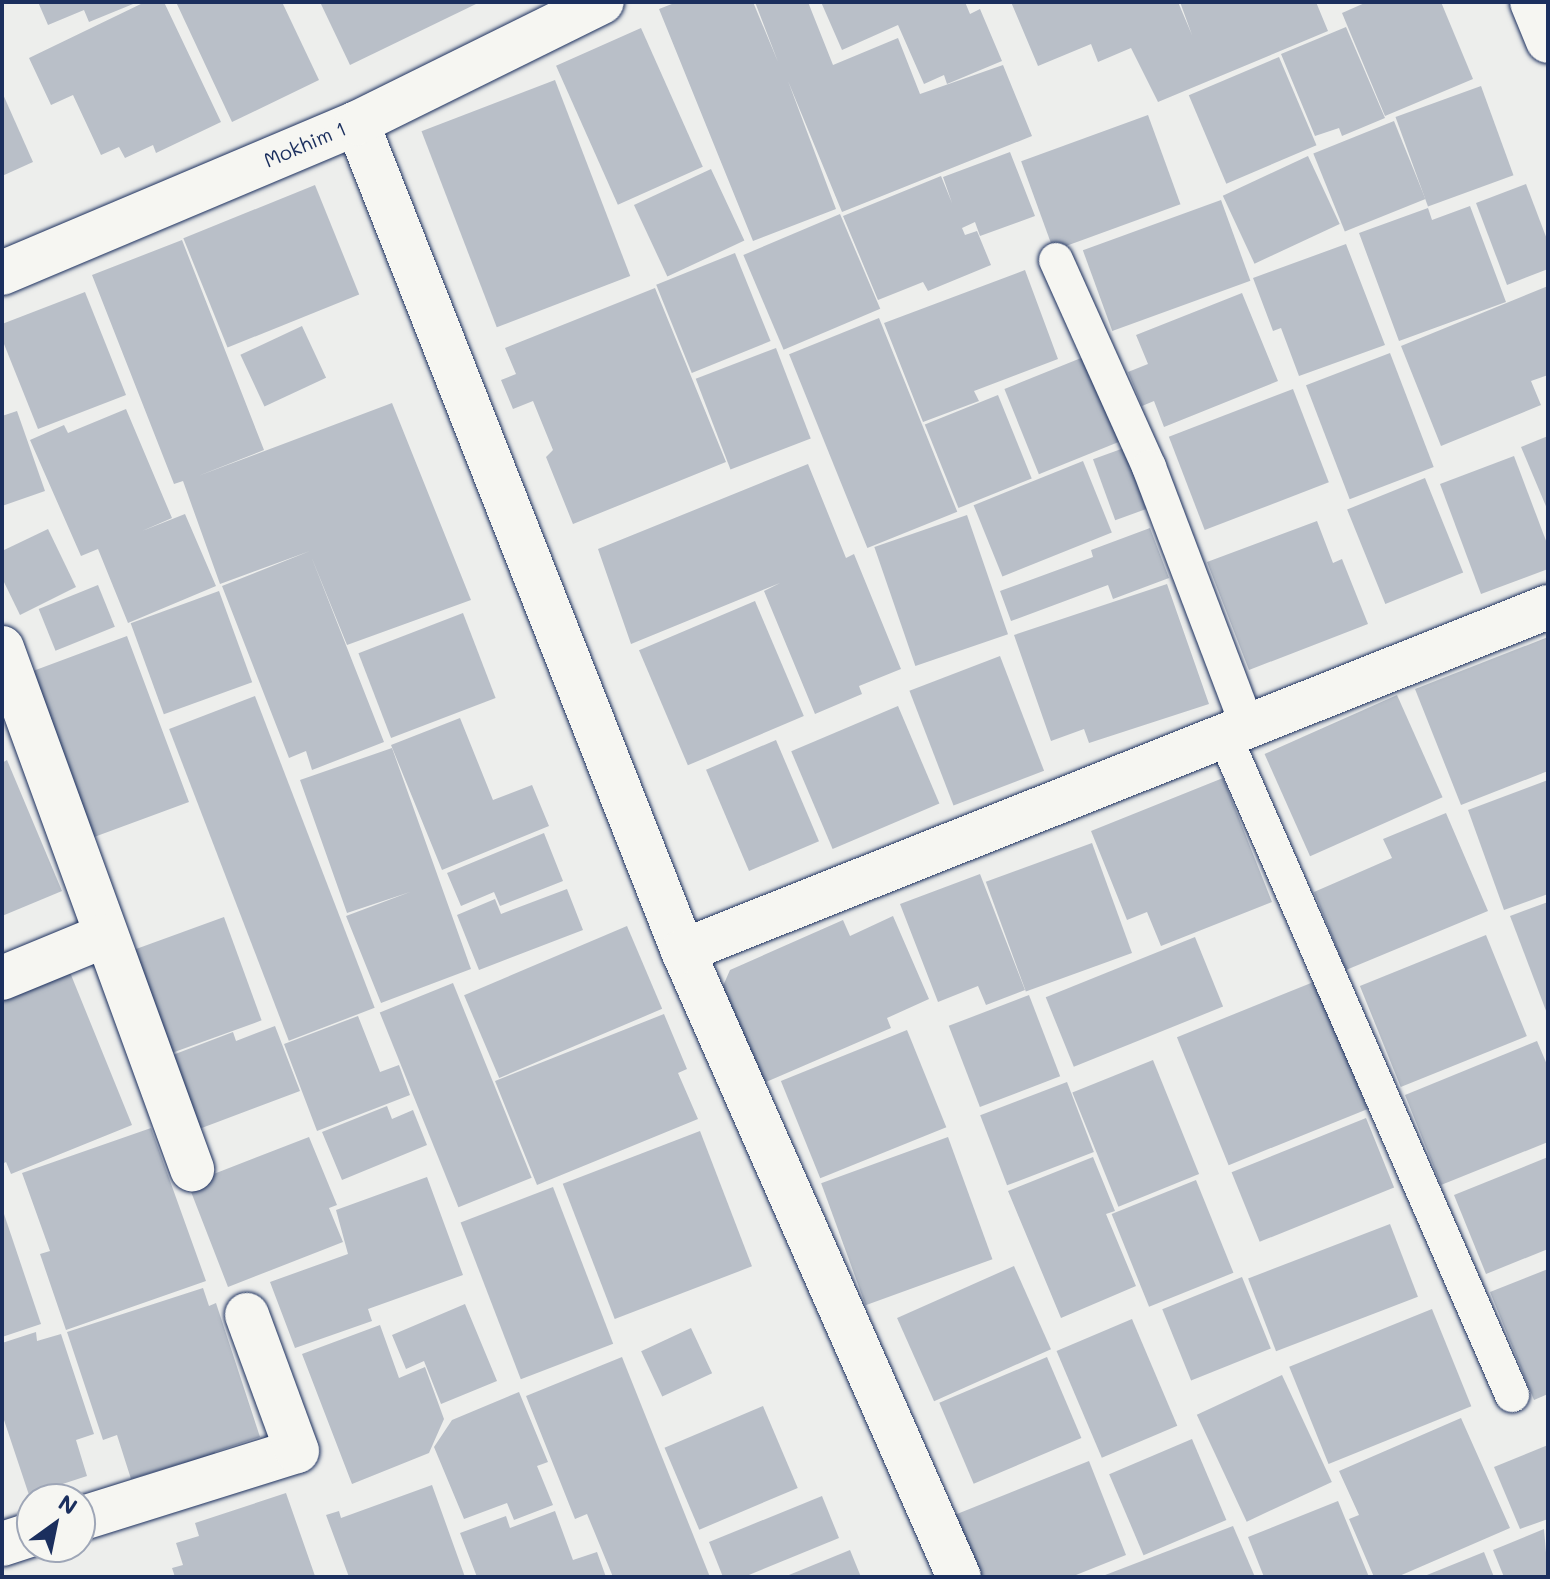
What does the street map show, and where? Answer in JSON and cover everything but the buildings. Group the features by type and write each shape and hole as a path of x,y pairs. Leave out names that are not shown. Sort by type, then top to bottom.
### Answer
{"street":[{"name":"Mokhim 1","path":"2,273 357,123 602,2"},
{"path":"1532,2 1548,41"},
{"path":"357,123 683,951 959,1577"},
{"path":"683,951 1548,607"},
{"path":"2,648 104,936 192,1169"},
{"path":"2,978 104,936"},
{"path":"96,1514 297,1451 247,1315"}],"lane":[{"path":"1056,260 1149,467 1236,732 1512,1395"}]}
